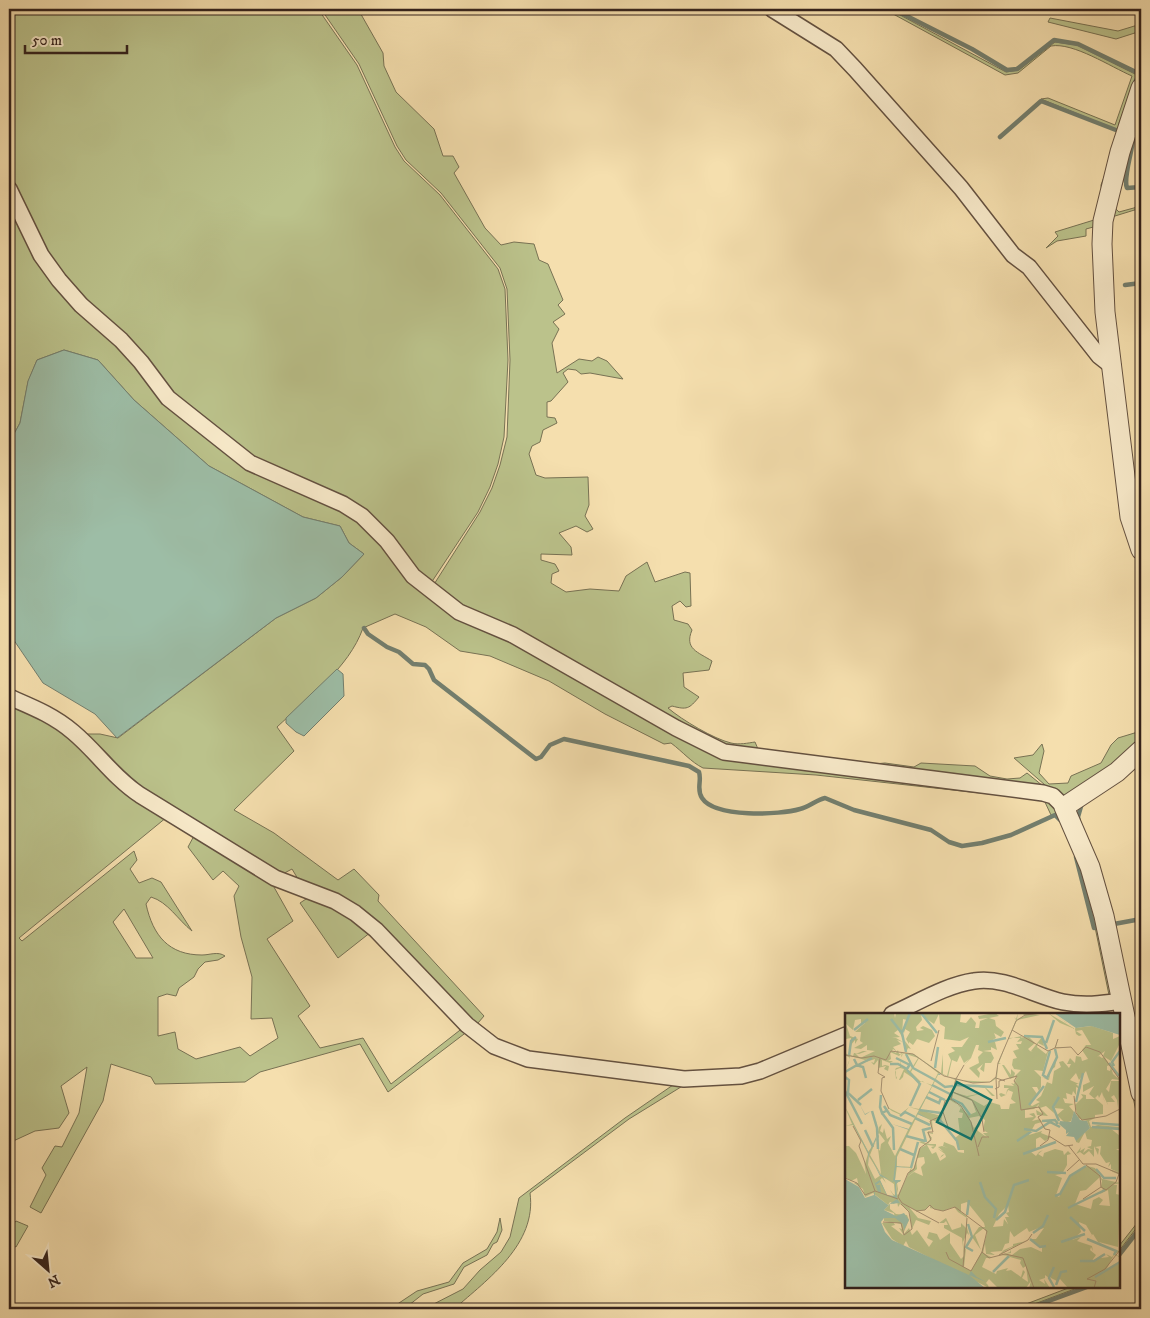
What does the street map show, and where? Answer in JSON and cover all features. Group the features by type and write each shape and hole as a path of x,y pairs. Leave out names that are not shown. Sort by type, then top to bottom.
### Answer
{"street":[{"path":"772,9 786,20 821,39 836,50 855,69 967,195 1014,255 1029,267 1099,356 1113,367"},
{"path":"1141,88 1120,152 1103,221 1102,268 1130,517 1141,550"},
{"path":"9,189 41,255 59,280 81,305 121,340 141,362 168,398 250,463 343,504 362,516 387,541 413,576 459,612 513,635 676,728 724,752 1043,793 1053,796 1064,808 1081,845 1104,916 1141,1093"},
{"path":"9,697 56,718 75,733 126,786 140,795 275,878 335,901 355,913 376,930 467,1025 483,1039 510,1054 549,1062 664,1077 725,1079 760,1071 845,1035"},
{"path":"1064,808 1117,772 1141,750"},
{"path":"894,1013 943,991 974,981 1004,983 1062,1002 1085,1006 1121,1001"}],"green space":[{"path":"9,9 318,9 357,65 395,147 404,161 440,195 498,269 505,289 508,360 504,437 498,464 478,512 429,586 375,525 251,461 185,410 61,279 9,186"},
{"path":"321,9 358,9 383,53 384,66 396,92 434,129 443,156 453,156 459,167 454,173 485,228 501,245 514,242 534,244 539,260 548,264 563,300 558,305 565,314 553,322 559,329 552,343 557,373 579,359 592,361 598,357 607,361 623,379 590,373 581,374 576,370 568,369 563,373 568,382 551,401 547,402 547,417 555,418 557,423 543,430 540,442 532,446 529,454 536,475 545,478 588,477 589,505 585,516 593,529 587,532 576,526 559,533 571,547 572,555 541,554 541,560 555,564 559,571 552,574 551,583 566,592 590,589 619,591 626,576 647,562 655,582 685,572 690,573 691,606 686,607 680,601 672,606 674,620 688,624 692,630 690,636 691,646 712,661 709,670 683,673 684,687 699,697 696,701 687,708 672,706 668,708 716,738 734,744 755,742 758,749 874,764 885,763 914,767 921,763 975,766 990,776 1007,779 1020,778 1027,773 1043,786 737,751 487,623 431,589 480,512 492,488 500,465 507,437 510,360 507,289 500,268 441,193 406,160 397,146 359,64"},
{"path":"884,9 889,9 1006,72 1019,70 1055,42 1077,45 1137,75 1119,123 1120,131 1041,99 1048,98 1115,125 1132,76 1081,51 1060,46 1051,46 1018,73 1005,75"},
{"path":"1050,18 1118,31 1141,24 1141,31 1116,39 1048,22"},
{"path":"1141,73 1141,80 1097,226 1086,229 1086,236 1057,241 1046,248 1058,236 1055,232 1094,220 1102,194 1101,185 1120,135 1121,122"},
{"path":"1132,137 1130,162 1114,206"},
{"path":"9,198 30,247 47,273 71,301 138,365 174,410 249,467 318,497 358,520 383,543 414,582 459,618 522,644 719,754 742,760 1032,795 1054,801 1064,812 1080,853 1098,912 1115,993 1104,1000 1090,1003 1074,1001 1057,998 994,978 981,978 967,980 938,989 887,1013 881,1013 936,988 967,978 982,976 1007,980 1069,1000 1084,1002 1098,1000 1109,995 1077,854 1060,817 1056,814 1051,815 1044,800 816,775 703,768 671,743 664,744 605,714 549,681 490,656 460,651 426,627 395,614 363,628 357,643 338,670 277,727 294,751 234,810 274,833 338,880 354,869 379,895 378,901 484,1016 478,1023 496,1039 512,1047 556,1057 607,1061 693,1074 722,1075 751,1070 765,1065 845,1029 845,1032 758,1069 732,1075 703,1077 663,1074 517,1053 495,1044 470,1023 366,917 336,898 301,884 292,869 277,877 136,789 81,734 100,734 118,738 276,618 316,598 342,577 364,554 349,543 340,526 303,517 209,466 134,400 98,360 64,350 37,360 28,382 20,423 9,443"},
{"path":"1141,206 1141,208 1115,216 1112,215 1114,207 1119,212"},
{"path":"9,700 53,722 167,817 19,938 22,941 134,851 137,860 130,869 139,883 152,878 161,882 192,931 168,907 151,897 146,904 149,915 158,934 164,941 180,952 202,955 217,953 225,956 218,960 205,962 198,969 194,977 179,988 176,996 167,994 158,997 158,1036 175,1032 178,1049 196,1059 240,1047 250,1056 278,1038 272,1018 251,1019 252,977 241,937 234,896 239,886 223,871 213,880 188,847 195,834 270,880 293,921 267,939 310,1006 298,1016 320,1048 363,1038 391,1084 464,1027 468,1031 388,1092 360,1044 260,1072 245,1082 155,1084 151,1077 111,1064 103,1101 41,1213 30,1207 46,1175 42,1168 55,1146 62,1147 79,1113 87,1067 61,1086 69,1113 59,1128 35,1131 9,1143","holes":["124,909 153,958 136,958 113,922"]},
{"path":"1141,731 1141,747 1065,802 1044,791 1045,785 1014,758 1033,755 1042,744 1044,751 1039,773 1049,784 1068,783 1071,776 1101,763 1111,745 1118,738"},
{"path":"312,895 344,911 371,932 338,958 300,903"},
{"path":"1120,1018 1141,1108 1141,1134 1120,1038"},
{"path":"685,1081 689,1082 629,1119 530,1193 530,1211 526,1228 518,1244 495,1273 454,1309 424,1309 463,1289 480,1270 501,1252 510,1237 519,1198 625,1118 673,1085"},
{"path":"500,1218 502,1230 497,1242 493,1244 487,1255 464,1267 454,1284 423,1294 404,1309 390,1309 417,1291 449,1282 463,1263 487,1249 497,1232"},
{"path":"1141,1218 1141,1222 1120,1250 1120,1245"},
{"path":"16,1221 28,1226 16,1247 9,1244 9,1229"},
{"path":"1068,1288 1077,1288 1021,1309 1013,1309"}],"shaded area":[{"path":"64,350 98,360 134,400 209,466 303,517 340,526 349,543 364,554 342,577 316,598 276,618 117,738 95,714 43,683 9,633 9,443 20,423 28,381 37,360"},
{"path":"337,669 343,674 344,696 304,736 296,732 286,723 286,718"}],"waterway":[{"path":"893,9 972,49 1007,70 1017,69 1054,40 1078,44 1140,74 1134,84"},
{"path":"1000,137 1041,101 1121,132"},
{"path":"1133,139 1126,184 1127,188 1141,187"},
{"path":"1125,285 1141,283"},
{"path":"364,628 368,634 387,647 399,652 413,664 425,665 434,680 536,759 541,757 550,745 564,739 689,766 699,772 699,791 702,798 720,809 733,812 778,813 803,808 825,798 854,810 931,830 949,842 962,846 1011,835 1055,815 1060,820"},
{"path":"1079,822 1078,817 1082,803"},
{"path":"1076,857 1094,928"},
{"path":"1113,922 1114,924 1141,919"},
{"path":"1120,1254 1141,1227"},
{"path":"1027,1309 1084,1288"}]}
